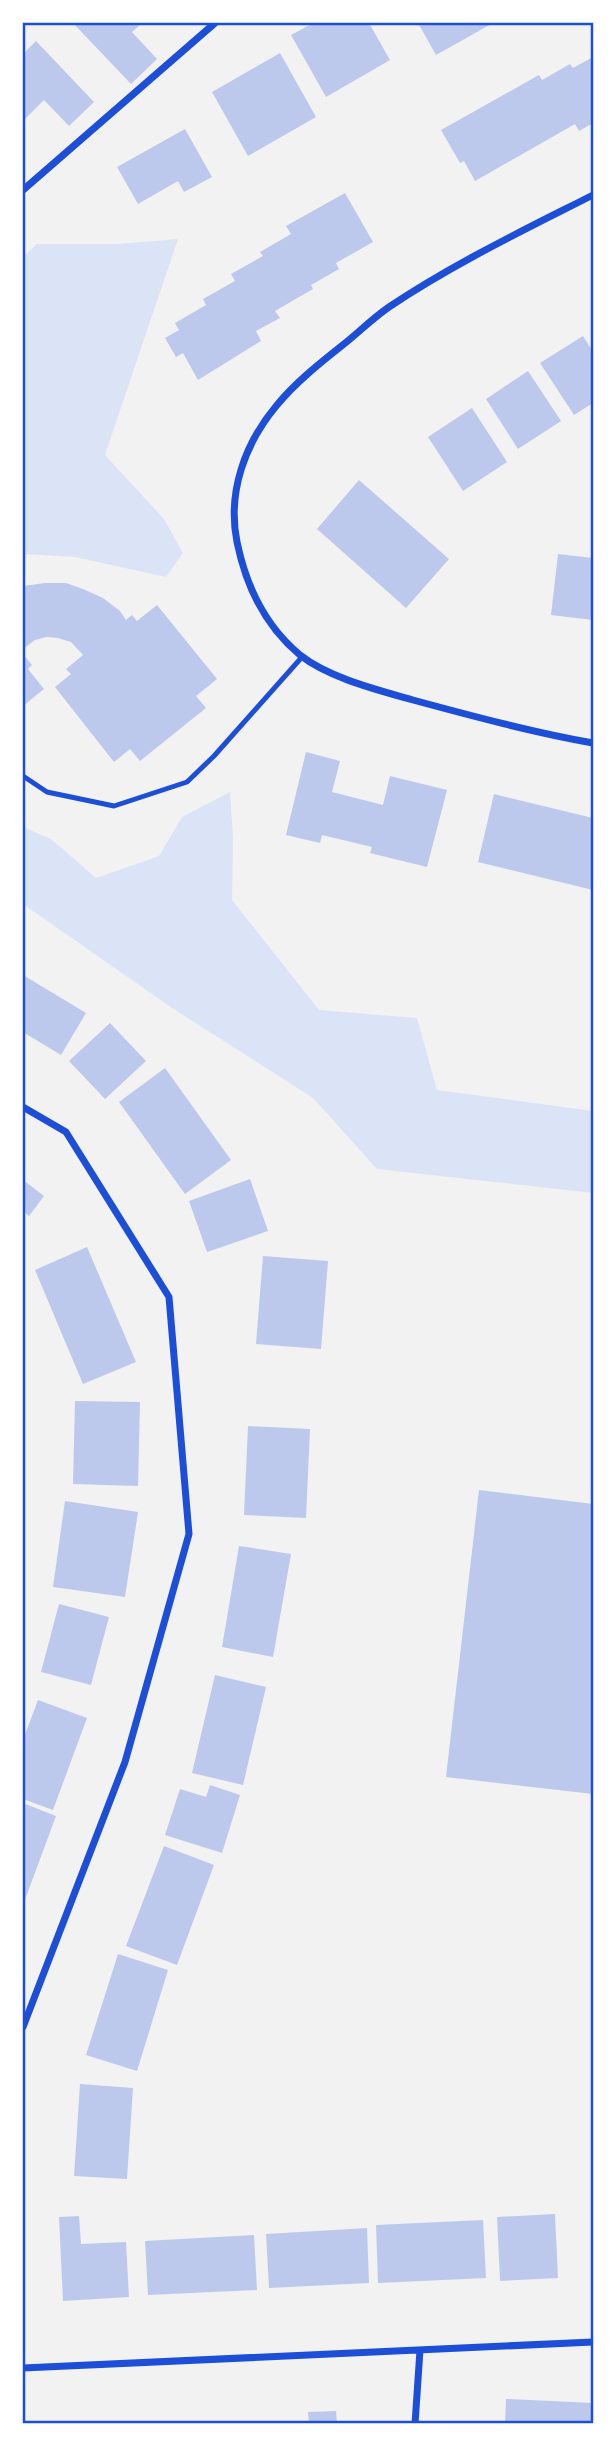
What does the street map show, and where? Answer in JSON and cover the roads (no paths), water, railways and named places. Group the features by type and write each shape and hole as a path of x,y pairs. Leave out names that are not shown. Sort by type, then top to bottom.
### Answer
{"street":[{"path":"23,190 215,23"},
{"path":"593,195 442,274 387,308 313,368 278,404 255,434 241,465 234,499 235,533 242,567 260,608 279,636 302,657 339,676 379,691 593,743"},
{"path":"23,1107 66,1132 169,1297 189,1534 125,1762 23,2027"},
{"path":"23,2368 593,2342"},
{"path":"415,2424 419,2350"}],"lane":[{"path":"23,776 47,792 114,806 187,782 214,756 302,657"}]}
